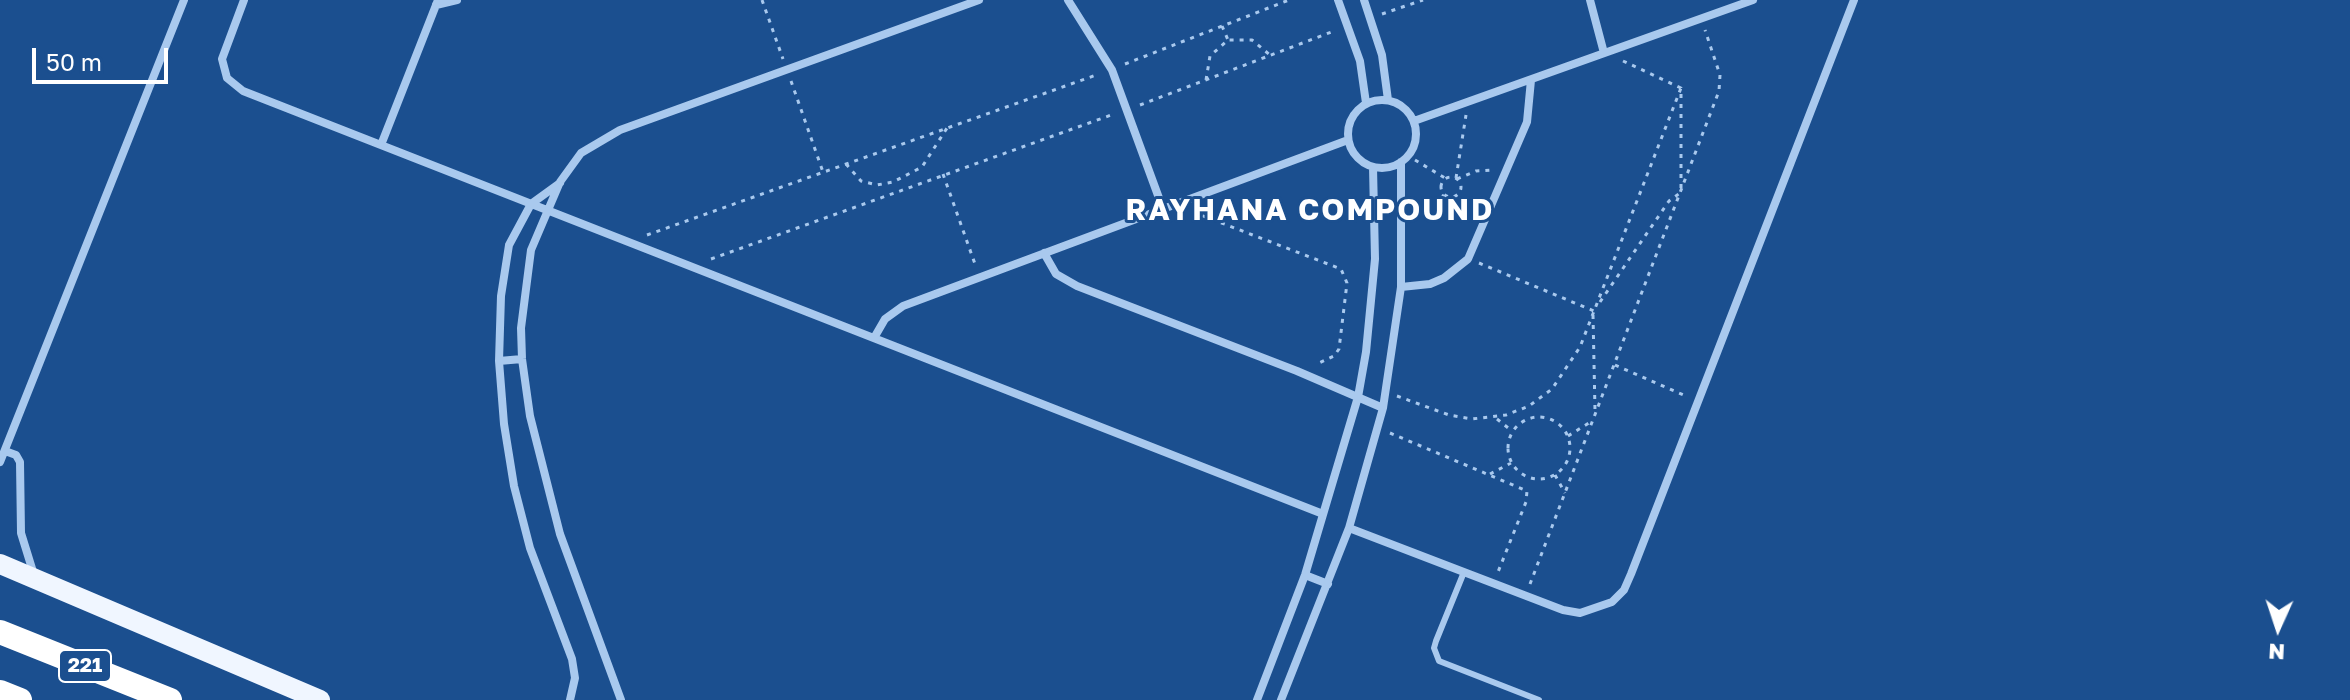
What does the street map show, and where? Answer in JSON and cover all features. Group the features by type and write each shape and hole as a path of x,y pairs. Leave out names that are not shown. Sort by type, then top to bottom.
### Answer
{"highway":[{"name":"221","path":"0,632 170,700"},
{"path":"0,692 20,700"}],"main road":[{"path":"0,564 320,700"}],"street":[{"path":"0,462 184,0"},
{"path":"244,0 222,59 227,78 234,86 1323,514"},
{"path":"381,145 437,2 457,0"},
{"path":"621,700 560,534 530,416 522,359 521,328 531,250 560,182 581,153 620,130 979,0"},
{"path":"1068,0 1112,70 1163,209"},
{"path":"1338,0 1349,25 1366,103"},
{"path":"1364,0 1371,17 1388,100"},
{"path":"1590,0 1604,53"},
{"path":"1414,121 1753,0"},
{"path":"1349,528 1526,596 1580,613 1597,610 1624,590 1854,0"},
{"path":"1401,287 1415,287 1444,278 1468,259 1530,112 1531,80"},
{"path":"1281,700 1349,528 1378,429 1401,287 1405,159 1416,139 1414,121 1404,107 1388,100 1366,103 1349,123 1348,140 1357,157 1373,167 1405,159"},
{"path":"874,338 893,311 1348,140"},
{"path":"1257,700 1305,575 1358,397 1375,259 1373,167"},
{"path":"560,182 531,204 509,245 501,296 499,361 504,424 514,486 530,548 572,659 575,678 570,700"},
{"path":"1044,253 1056,274 1077,286 1297,371 1383,408"},
{"path":"499,361 522,359"},
{"path":"5,451 16,455 20,462 21,533 36,580"},
{"path":"1305,575 1328,584"}],"lane":[{"path":"1464,572 1434,648 1439,661 1539,700"}],"path":[{"path":"762,0 823,172"},
{"path":"628,242 1112,70 1289,0"},
{"path":"1371,17 1423,0"},
{"path":"1526,596 1721,86 1701,18"},
{"path":"691,266 1128,109 1349,25"},
{"path":"1222,26 1228,40"},
{"path":"1206,80 1210,56 1228,40 1252,40 1270,55"},
{"path":"1604,53 1681,88"},
{"path":"1681,88 1681,192"},
{"path":"1386,392 1449,415 1495,417 1529,406 1552,389 1570,366 1594,311 1681,88"},
{"path":"1445,178 1441,189 1445,195 1451,197 1460,192 1457,179 1468,102"},
{"path":"846,164 861,181 877,185 893,182 922,167 948,128"},
{"path":"1405,159 1445,178 1457,179 1486,169 1506,173"},
{"path":"943,174 980,277"},
{"path":"893,182 896,191"},
{"path":"1594,417 1594,311 1669,201 1681,192"},
{"path":"1403,204 1425,206 1445,195"},
{"path":"1175,205 1336,266 1344,273 1347,283 1339,349 1329,359 1297,371"},
{"path":"1468,259 1594,311"},
{"path":"1615,365 1698,401"},
{"path":"1495,417 1512,431"},
{"path":"1541,417 1558,423 1568,436 1570,454 1555,475 1546,479 1526,477 1511,463 1508,442 1512,431 1525,420 1541,417"},
{"path":"1568,436 1594,417"},
{"path":"1378,429 1523,487 1527,497 1493,583"},
{"path":"1490,474 1511,463"},
{"path":"1555,475 1566,495"}],"district":[{"name":"RAYHANA COMPOUND","path":"1310,210"}]}
